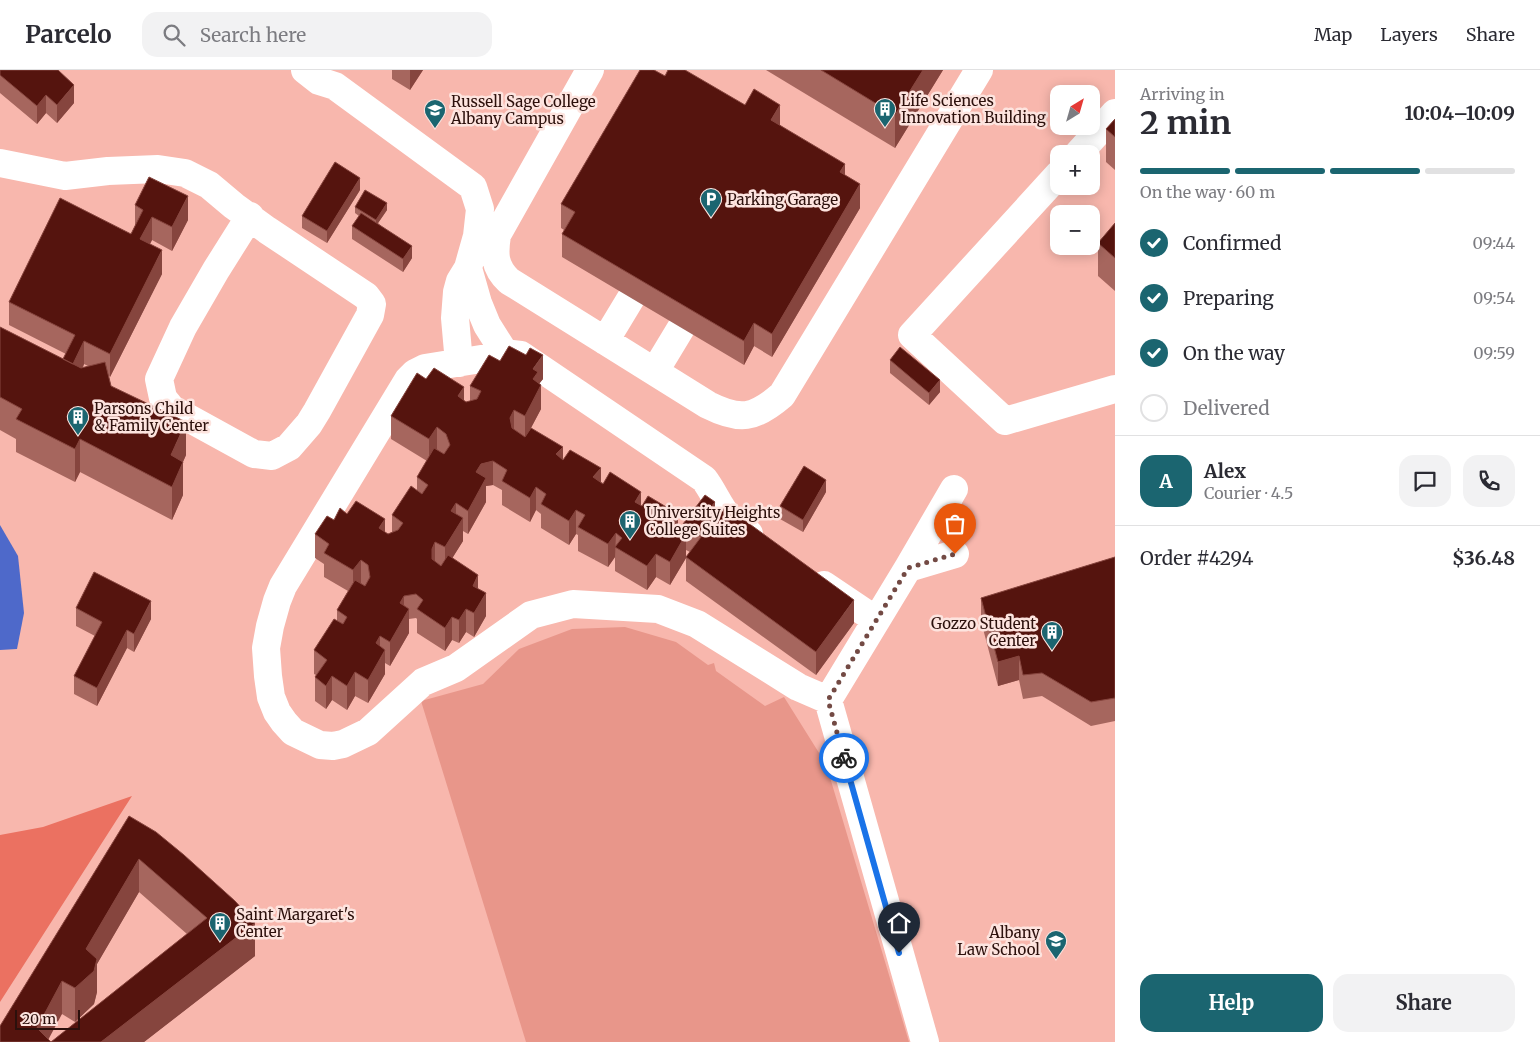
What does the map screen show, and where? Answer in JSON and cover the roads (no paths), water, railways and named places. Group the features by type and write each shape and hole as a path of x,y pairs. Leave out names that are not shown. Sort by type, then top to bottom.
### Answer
{"lane":[{"path":"305,70 319,81 335,86 473,187 480,209 477,236 468,268 460,281 457,301 455,318 459,362"},
{"path":"590,70 497,234 495,250 497,263 502,274 509,281 708,405 726,414 738,416 751,415 774,402 782,395 979,70"},
{"path":"1086,145 1115,113"},
{"path":"0,164 64,176 108,171 158,169 185,172 209,185 234,206 250,216 267,230 366,296 372,304 370,314 309,424 289,446 272,456 254,454 172,409 163,398 158,379 183,327 250,216"},
{"path":"1050,184 912,335 1004,420 1115,389"},
{"path":"468,268 478,303 488,325 506,355"},
{"path":"605,341 631,298"},
{"path":"655,371 681,328"},
{"path":"769,548 736,526 724,512 704,479 521,355 506,355 425,368 415,373 408,380 284,586 277,601 266,648 272,697 277,712 293,732 320,745 333,746 354,740 368,732 423,682 456,668 531,615 573,604 658,609 697,624 798,687 828,700"},
{"path":"925,1042 828,700 954,490"},
{"path":"908,568 955,554"},
{"path":"802,570 876,620"}],"water":[{"path":"0,525 18,556 24,613 17,649 0,650"}],"place":[{"name":"Life Sciences Innovation Building","path":"885,128"},
{"name":"Russell Sage College Albany Campus","path":"435,129"},
{"name":"Parking Garage","path":"711,218"},
{"name":"Parsons Child & Family Center","path":"78,436"},
{"name":"University Heights College Suites","path":"630,540"},
{"name":"Gozzo Student Center","path":"1052,651"},
{"name":"Saint Margaret's Center","path":"220,942"},
{"name":"Albany Law School","path":"1056,960"}]}
